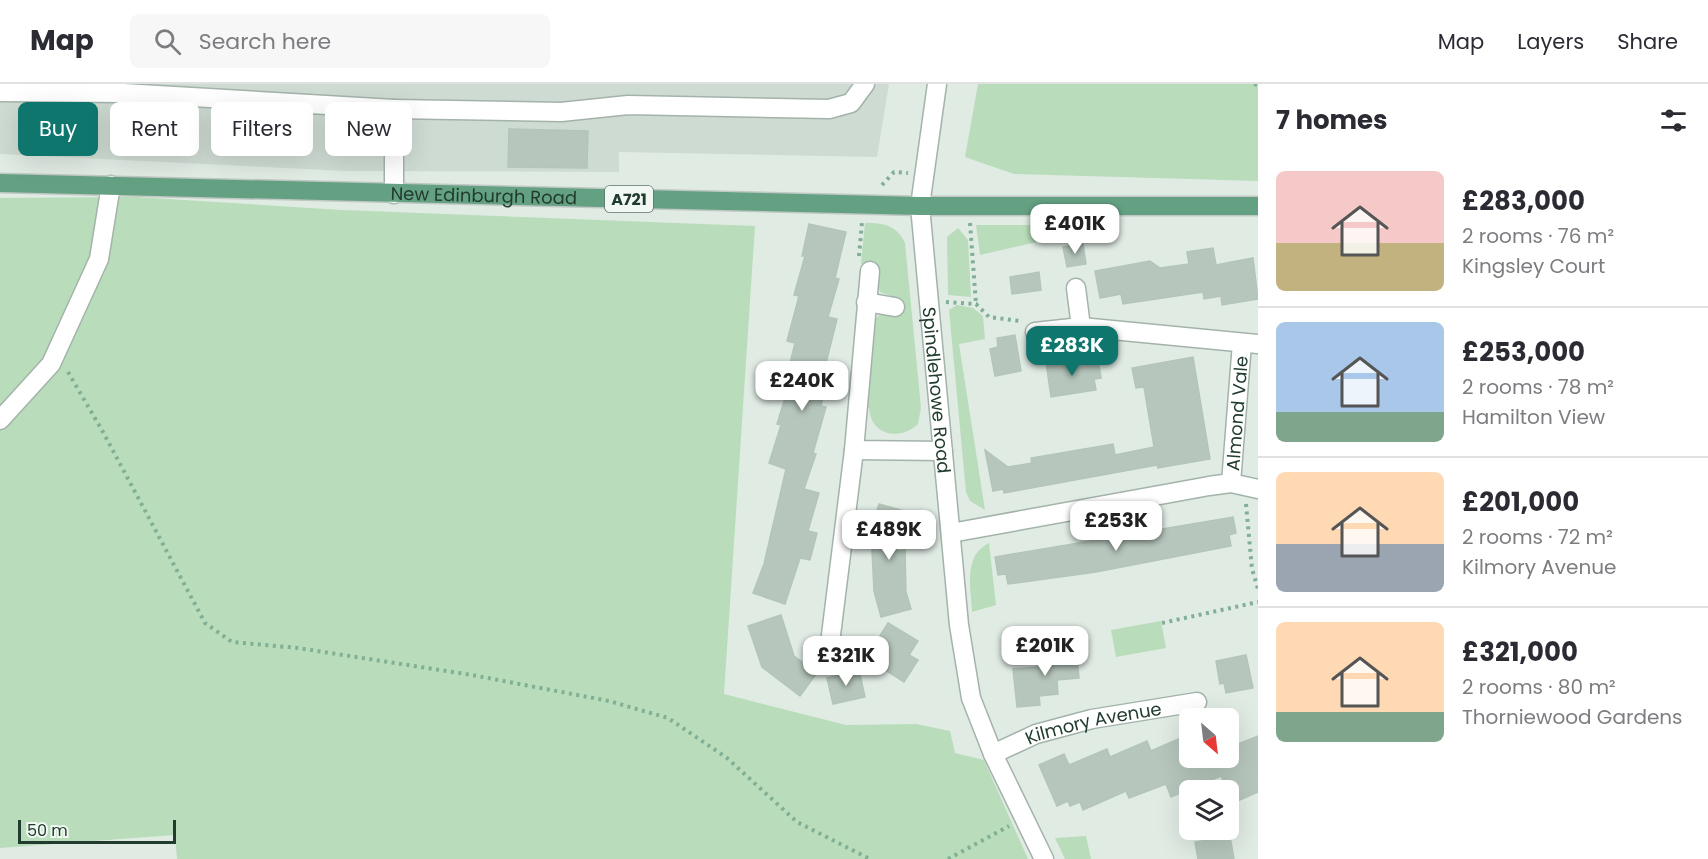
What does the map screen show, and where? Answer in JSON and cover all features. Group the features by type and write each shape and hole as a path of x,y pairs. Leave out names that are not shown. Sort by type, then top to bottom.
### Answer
{"main road":[{"name":"New Edinburgh Road","path":"0,183 920,206 969,204 1258,206"}],"street":[{"path":"412,109 561,112 590,107 628,105 829,109 851,103 866,84"},
{"name":"Spindlehowe Road","path":"937,84 920,206 959,626 971,698 1022,818 1044,859"},
{"path":"0,92 123,93 325,105"},
{"path":"394,156 394,194"},
{"path":"0,420 51,364 99,259 111,185"},
{"path":"830,643 854,450 870,270"},
{"path":"1076,288 1081,327"},
{"path":"866,302 895,306"},
{"path":"1035,332 1081,327 1250,344"},
{"name":"Almond Vale","path":"1245,486 1250,344"},
{"path":"854,450 943,451"},
{"path":"951,533 1245,486"},
{"name":"Kilmory Avenue","path":"993,754 1036,734 1092,719 1197,702"}],"path":[{"path":"969,204 976,304"},
{"path":"930,301 976,304 990,317 1032,322 1035,332"},
{"path":"56,351 104,432 206,623 232,642 298,648 472,675 609,701 668,718 727,758 797,822 870,859"},
{"path":"1245,486 1252,569 1258,589"},
{"path":"1252,569 1258,567"},
{"path":"1162,623 1258,602"},
{"path":"948,859 1022,818"}],"shaded area":[{"path":"0,84 889,84 877,157 619,152 619,172 345,171 41,156 98,156 98,102 18,102 18,155 0,154"}],"green space":[{"path":"978,84 1258,84 1258,181 1014,174 965,157"},
{"path":"136,197 342,210 755,226 724,694 846,725 916,724 950,731 955,753 984,760 1028,859 177,859 175,835 0,848 0,198"},
{"path":"865,223 889,226 898,232 905,243 921,408 918,424 903,433 895,434 881,430 875,425 869,408 864,406 874,320 881,314 898,314 900,299 880,292 877,283 879,267 861,264"},
{"path":"976,225 1112,225 980,255"},
{"path":"958,228 968,240 971,297 948,295 947,237"},
{"path":"957,305 973,308 983,316 985,339 959,344 985,510 970,501 966,492 949,310"},
{"path":"989,543 996,605 972,612 970,573 972,564 975,555"},
{"path":"1161,621 1166,648 1116,657 1111,630"},
{"path":"1086,836 1091,859 1065,859 1055,838"}],"building":[{"path":"509,129 588,131 587,168 508,167"},
{"path":"809,224 846,232 835,278 839,279 828,317 837,319 826,363 830,364 821,406 826,407 813,453 816,454 804,489 819,493 808,531 817,533 810,560 800,558 785,604 753,593 764,564 786,469 769,463 781,425 777,424 789,385 785,384 795,343 787,341 799,296 794,295 805,256 802,256"},
{"path":"1083,244 1086,264 1067,267 1063,247"},
{"path":"1213,248 1216,265 1253,258 1258,299 1222,305 1221,296 1204,299 1203,292 1123,304 1121,294 1100,298 1095,271 1150,261 1160,268 1189,264 1187,252"},
{"path":"1039,272 1041,290 1012,294 1010,277"},
{"path":"1015,335 1021,371 995,376 990,349 998,347 997,338"},
{"path":"1193,357 1210,459 1158,468 1157,465 1004,493 1003,489 993,491 985,450 1008,467 1032,463 1031,458 1113,444 1115,455 1154,447 1144,387 1136,388 1132,368"},
{"path":"1098,358 1101,378 1094,379 1096,390 1051,397 1046,362 1064,359 1065,365"},
{"path":"879,504 908,512 896,551 905,550 906,592 911,609 881,617 874,591 871,529"},
{"path":"1233,517 1236,533 1229,535 1231,546 1096,572 1008,584 1006,574 998,575 995,557"},
{"path":"781,615 794,656 817,673 800,696 762,667 748,626"},
{"path":"888,623 918,641 909,655 918,660 904,682 866,658"},
{"path":"1076,645 1079,678 1057,680 1058,694 1039,696 1040,705 1017,707 1013,669 1039,667 1038,661 1059,660 1057,647"},
{"path":"1246,655 1253,688 1226,693 1224,683 1220,684 1216,661"},
{"path":"859,670 865,697 833,704 827,678"},
{"path":"1258,736 1258,792 1239,800 1239,780 1223,780 1221,776 1211,780 1179,780 1179,794 1171,797 1166,784 1129,798 1126,791 1083,810 1080,802 1070,806 1068,801 1057,806 1039,765 1064,754 1069,765 1107,749 1110,757 1147,741 1151,751 1179,739 1179,768 1239,768 1239,744"},
{"path":"1231,840 1234,859 1198,859 1195,842"}]}
